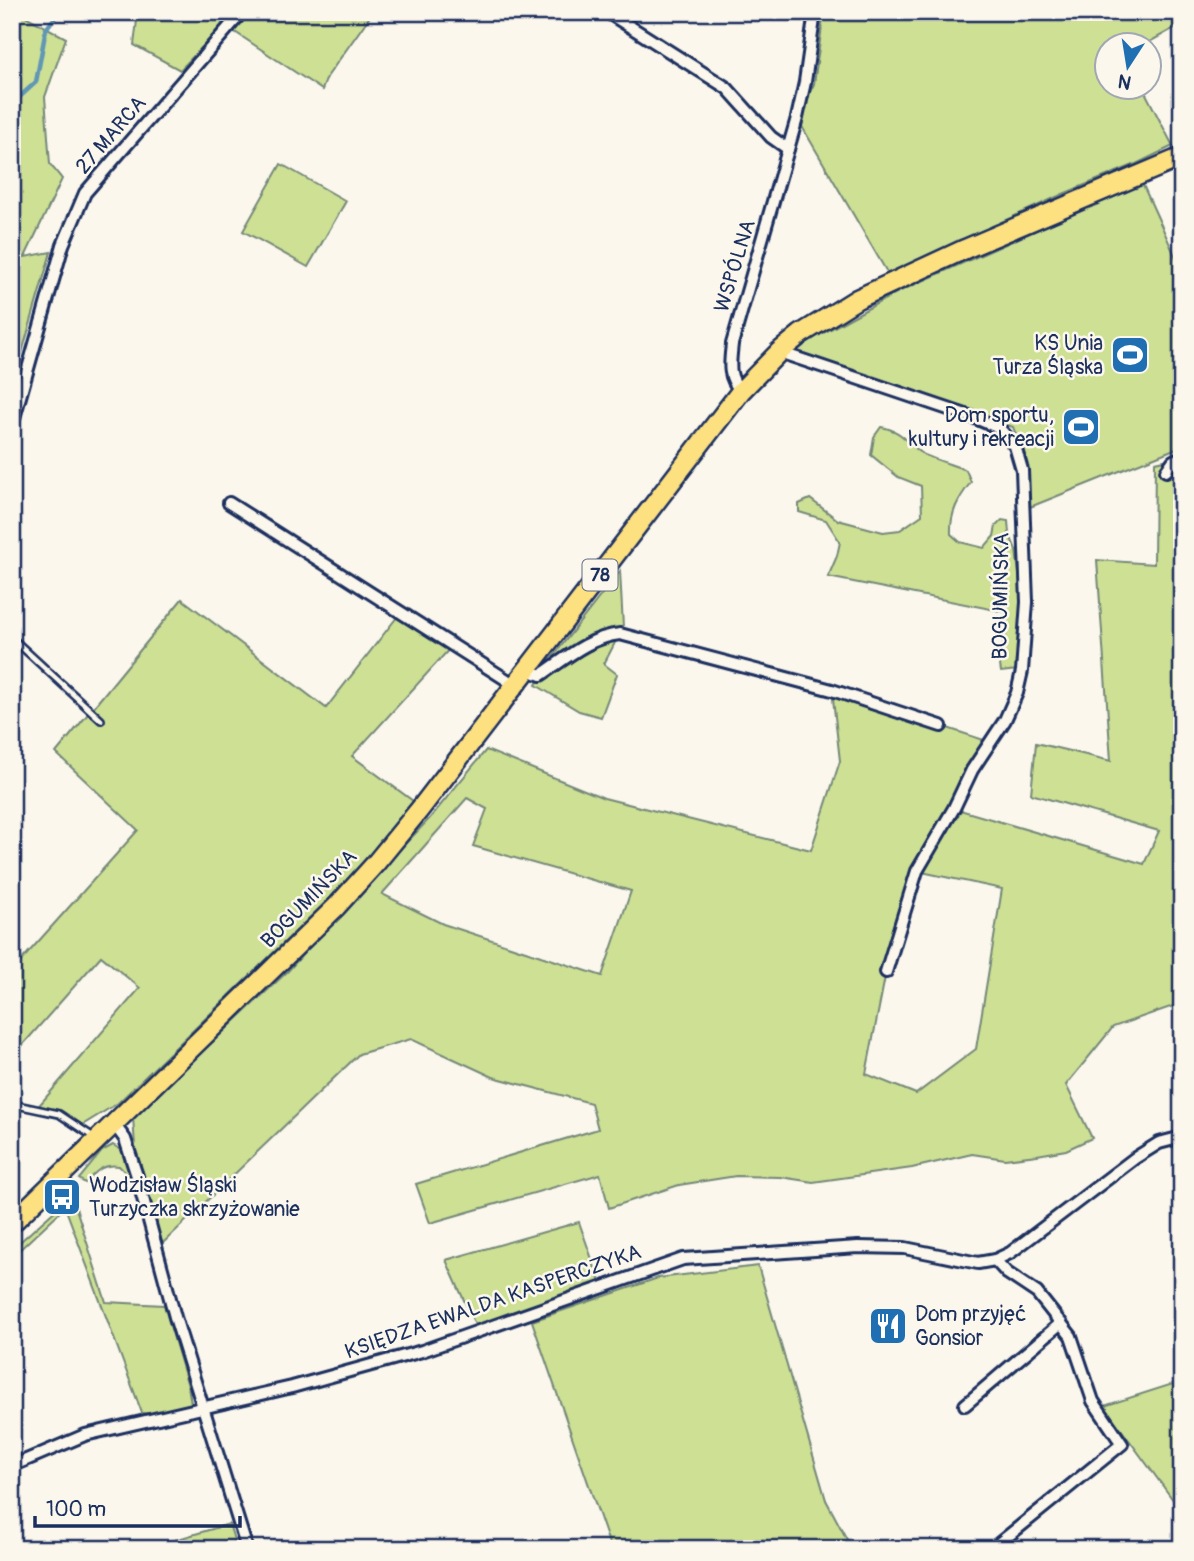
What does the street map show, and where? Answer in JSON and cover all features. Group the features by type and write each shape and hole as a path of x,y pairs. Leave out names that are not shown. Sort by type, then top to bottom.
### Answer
{"main road":[{"name":"BOGUMIŃSKA","path":"12,1223 336,906 375,864 528,670 741,391 779,352 801,334 857,299 989,239 1182,157"}],"street":[{"name":"27 MARCA","path":"12,425 63,245 86,193 242,12"},
{"path":"607,12 727,88 771,137 788,149"},
{"name":"WSPÓLNA","path":"741,391 734,384 729,372 732,344 805,82 815,12"},
{"name":"BOGUMIŃSKA","path":"779,352 999,428 1015,446 1022,470 1027,602 1022,671 1017,694 1005,720 972,770 954,808 917,871 886,972"},
{"path":"1166,471 1173,461 1182,457"},
{"path":"229,503 515,685"},
{"path":"528,670 541,675 584,645 607,635 620,634 832,690 941,726"},
{"path":"114,1124 125,1139 137,1176 173,1312 247,1549"},
{"path":"997,1545 1122,1444 1093,1401 1070,1336 1037,1293 1007,1273 995,1260 1010,1253 1135,1158 1159,1143 1182,1137"},
{"name":"KSIĘDZA EWALDA KASPERCZYKA","path":"12,1466 85,1436 203,1409 422,1351 683,1259 858,1247 905,1248 978,1263 995,1260"},
{"path":"965,1405 1061,1324"}],"lane":[{"path":"12,638 102,720"},
{"path":"12,1104 59,1114 98,1139"}],"green space":[{"path":"12,12 18,12 66,38 45,97 50,164 62,179 25,257 51,252 12,387"},
{"path":"138,12 236,12 180,70 134,45"},
{"path":"247,12 373,12 327,77 322,90 232,30"},
{"path":"824,12 1182,12 1182,24 1162,35 1162,32 1092,32 1092,102 1150,102 1173,146 888,274 797,118 814,84"},
{"path":"281,164 346,201 308,267 243,231"},
{"path":"1142,183 1182,271 1182,446 1030,507 1027,464 1013,427 792,350 898,292"},
{"path":"881,427 899,434 923,454 966,470 971,482 956,507 951,526 951,534 960,542 984,548 994,536 996,526 1002,520 1008,521 1009,533 1016,550 1021,589 1017,670 1001,672 999,658 1007,631 1006,612 828,577 840,542 826,520 799,512 799,504 810,499 838,520 883,532 900,530 922,515 921,486 898,477 871,455 874,437"},
{"path":"1182,456 1182,1011 1179,1004 1113,1027 1066,1085 1092,1138 1066,1150 1037,1155 1005,1159 972,1154 912,1168 813,1182 780,1177 736,1176 679,1185 609,1208 600,1174 430,1223 416,1184 598,1129 591,1103 493,1077 411,1039 359,1054 162,1244 137,1176 133,1117 288,971 430,818 486,750 604,798 811,850 840,761 832,690 990,742 953,808 1144,864 1159,831 1031,794 1036,743 1111,761 1097,560 1154,564 1155,462","holes":["467,798 487,809 473,846 631,891 602,976 443,924 382,894","917,871 1002,889 976,1049 916,1094 866,1074 886,972"]},
{"path":"620,571 623,627 604,664 617,674 601,717 579,711 536,685 548,663"},
{"path":"182,599 326,708 401,612 453,645 352,756 413,801 372,855 118,1103 79,1127 59,1114 36,1109 140,988 101,956 12,1057 12,971 138,830 56,753"},
{"path":"113,1145 123,1151 133,1180 127,1182 124,1171 113,1165 100,1169 85,1183 79,1179 102,1151"},
{"path":"68,1192 74,1202 106,1302 164,1305 191,1403 180,1413 142,1413 65,1207 12,1257 12,1249 59,1207"},
{"path":"579,1222 600,1282 476,1327 446,1260"},
{"path":"758,1266 826,1500 852,1549 611,1549 532,1321 658,1278"},
{"path":"1182,1381 1182,1512 1104,1406"},
{"path":"229,1524 237,1549 170,1549 168,1542"}],"waterway":[{"path":"12,107 36,82 46,29 59,12"}],"place":[{"name":"KS Unia Turza Śląska","path":"1130,355"},
{"name":"Dom sportu, kultury i rekreacji","path":"1081,427"},
{"name":"Wodzisław Śląski Turzyczka skrzyżowanie","path":"62,1197"},
{"name":"Dom przyjęć Gonsior","path":"888,1326"}]}
